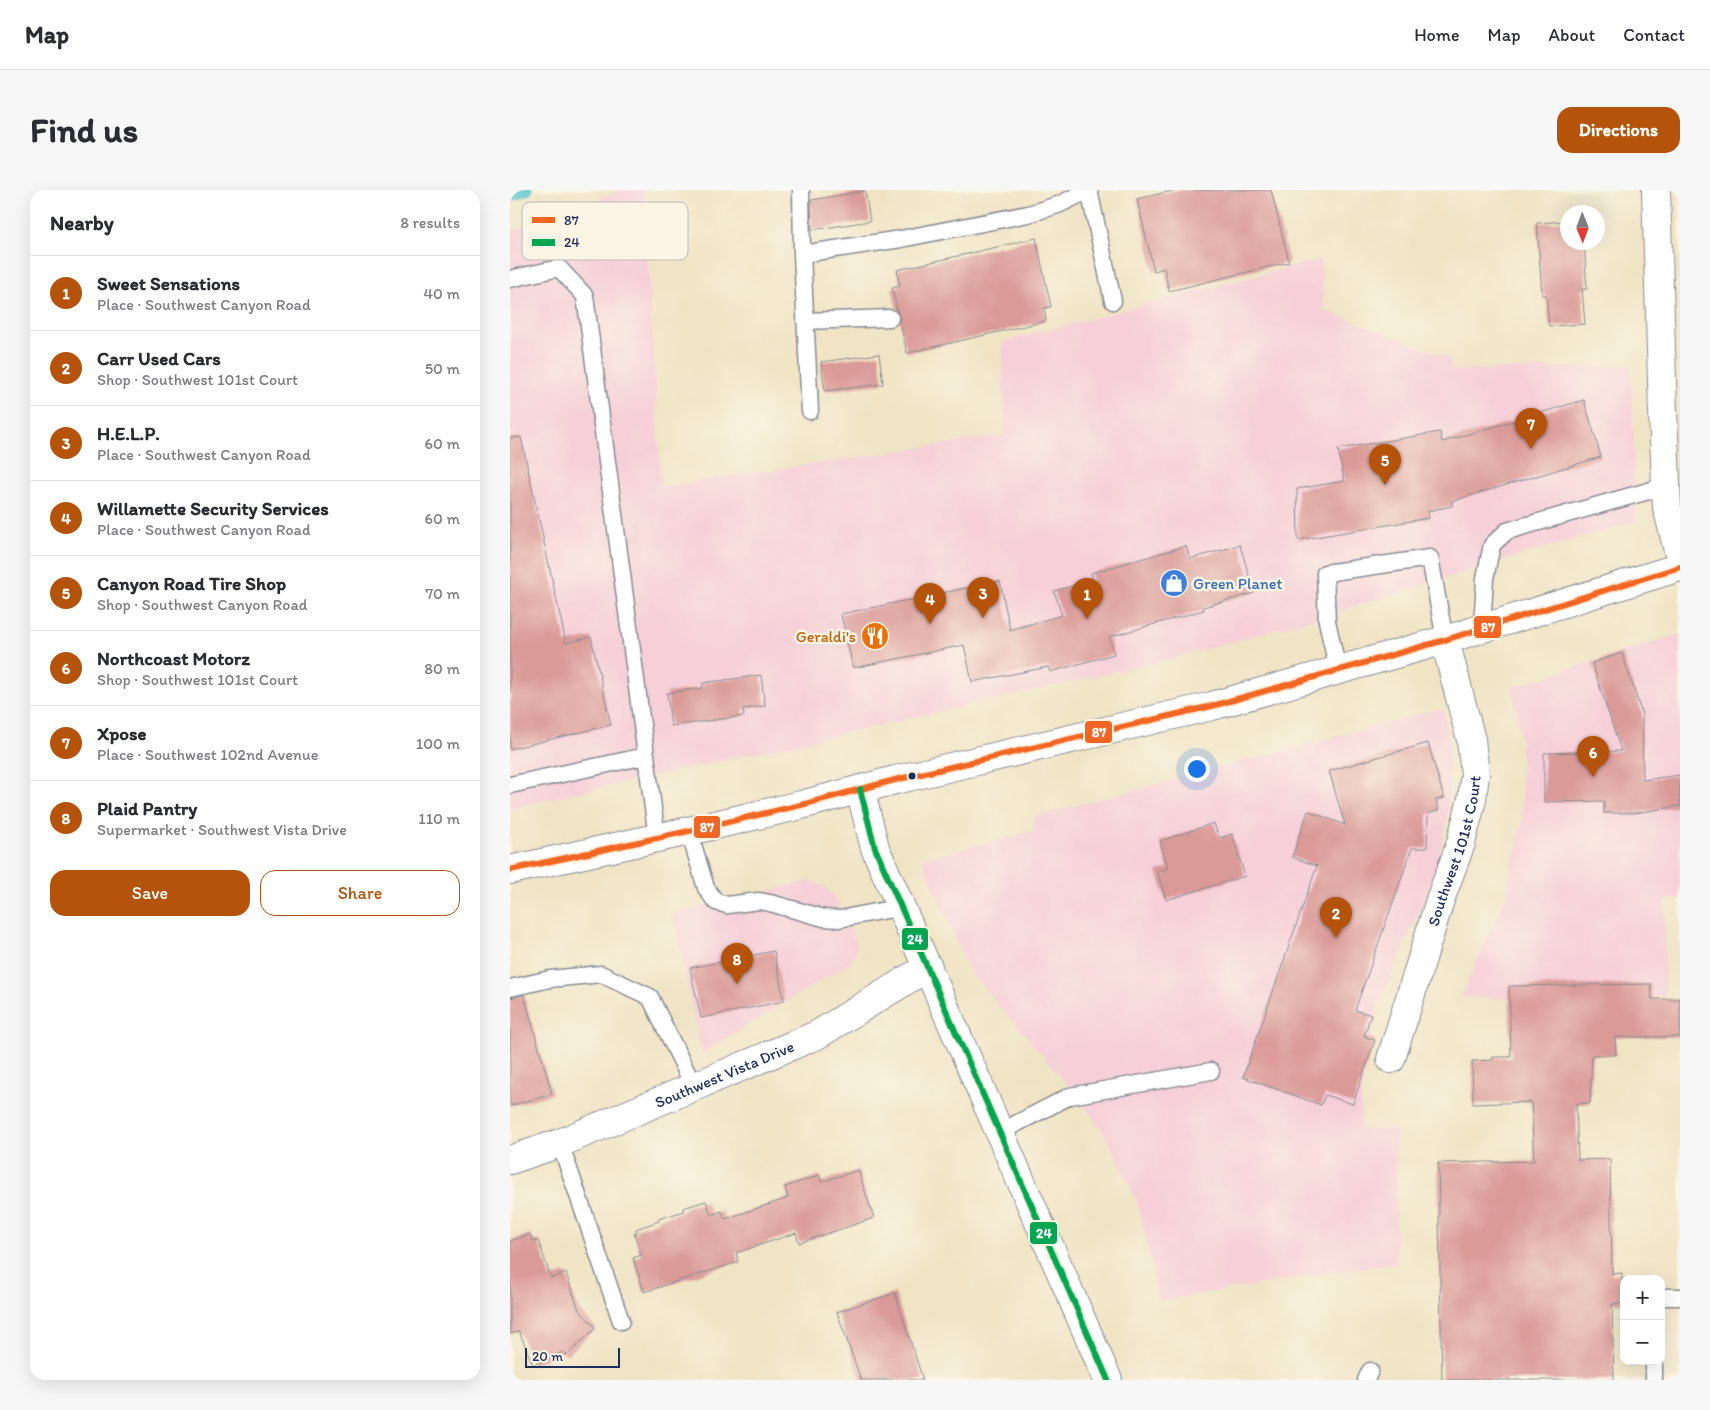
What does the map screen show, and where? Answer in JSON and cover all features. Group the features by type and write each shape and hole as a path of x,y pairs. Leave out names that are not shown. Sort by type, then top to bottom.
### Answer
{"main road":[{"path":"1656,190 1662,413 1666,486 1668,512 1680,558"},
{"path":"510,870 689,831 1212,706 1445,640 1680,567"},
{"name":"Southwest 101st Court","path":"1391,1058 1440,900 1461,843 1472,799 1475,774 1471,740 1445,640"},
{"path":"860,789 875,848 1108,1380"},
{"name":"Southwest Vista Drive","path":"510,1160 560,1143 817,1035 928,967"}],"lane":[{"path":"801,190 802,254 810,411"},
{"path":"802,254 901,239 1028,214 1058,205 1089,190 1113,301"},
{"path":"510,279 559,268 585,296 657,838"},
{"path":"806,321 890,318"},
{"path":"1482,628 1485,578 1492,545 1507,531 1666,486"},
{"path":"1338,670 1327,621 1325,573 1430,558 1445,640"},
{"path":"510,785 646,756"},
{"path":"689,831 706,888 716,902 727,905 759,901 770,902 824,918 839,919 902,907"},
{"path":"510,988 550,979 601,974 650,997 694,1087"},
{"path":"1000,1132 1070,1096 1211,1071"},
{"path":"560,1143 621,1322"},
{"path":"1665,1297 1680,1297"},
{"path":"1654,1365 1654,1380"}],"shaded area":[{"path":"623,190 644,190 645,202 590,202"},
{"path":"522,227 522,260 648,260 661,487 1005,435 1002,342 1321,259 1323,310 1450,358 1451,370 1631,366 1636,521 1302,622 1174,658 510,808 510,231"},
{"path":"1680,634 1680,900 1665,900 1665,996 1460,998 1505,898 1522,819 1521,740 1512,687"},
{"path":"1443,708 1449,740 1449,809 1436,874 1376,1011 1361,1092 1360,1129 1396,1130 1396,1262 1158,1301 1137,1201 1106,1136 1074,1092 969,971 922,859 1033,831 1033,817"},
{"path":"809,881 826,887 839,903 857,944 854,958 851,962 702,1053 672,914"}],"building":[{"path":"1176,190 1271,190 1289,262 1169,291 1164,268 1154,271 1137,199"},
{"path":"865,191 870,221 812,230 811,200"},
{"path":"1560,222 1560,250 1585,250 1587,289 1582,289 1585,324 1549,326 1546,295 1542,295 1537,223"},
{"path":"1036,238 1051,307 1044,308 1046,321 907,353 892,288 900,286 897,270"},
{"path":"879,354 883,384 825,391 821,362"},
{"path":"1584,400 1601,457 1452,501 1452,506 1428,511 1429,518 1298,540 1297,489 1344,481 1338,449 1440,432 1442,442"},
{"path":"521,437 566,643 591,637 611,725 510,749 510,438"},
{"path":"1240,545 1254,593 1203,607 1204,610 1109,637 1114,654 1050,672 1048,667 972,682 964,645 853,668 841,614 1000,581 1010,630 1062,615 1054,591 1093,580 1091,573 1186,546 1190,559"},
{"path":"1622,653 1642,714 1643,780 1680,775 1680,806 1635,813 1604,813 1604,801 1544,802 1544,753 1621,751 1592,663"},
{"path":"761,675 765,706 743,709 744,716 671,726 667,693 703,688 703,683"},
{"path":"1428,743 1444,798 1436,800 1439,810 1428,814 1427,848 1412,848 1355,1010 1371,1015 1364,1036 1375,1040 1353,1104 1325,1095 1321,1105 1243,1077 1317,866 1292,857 1308,811 1345,825 1329,771"},
{"path":"1214,823 1219,838 1232,834 1245,876 1166,900 1157,871 1168,868 1160,841"},
{"path":"774,951 784,1001 701,1018 690,968"},
{"path":"1651,984 1652,999 1680,999 1680,1037 1615,1037 1616,1055 1592,1055 1590,1103 1576,1104 1578,1160 1610,1159 1612,1274 1622,1273 1620,1275 1620,1303 1612,1304 1614,1380 1442,1380 1438,1163 1534,1161 1531,1102 1473,1104 1472,1061 1493,1060 1493,1057 1511,1057 1509,986"},
{"path":"524,995 552,1094 510,1106 510,998"},
{"path":"858,1170 874,1218 799,1243 796,1233 736,1253 738,1262 644,1292 633,1258 641,1255 634,1233 637,1233 636,1229 659,1221 658,1219 684,1211 683,1208 706,1201 711,1215 722,1211 725,1219 788,1198 785,1187 820,1175 821,1182"},
{"path":"530,1234 533,1241 538,1240 551,1278 566,1273 579,1310 596,1328 567,1355 563,1352 533,1365 519,1331 510,1334 510,1241"},
{"path":"895,1293 923,1380 861,1380 837,1312"}],"waterway":[{"path":"510,197 528,190"}],"transit line":[{"name":"87","path":"510,870 801,805 895,780 1212,706 1445,640 1680,567"},
{"name":"24","path":"860,789 875,848 1108,1380"}],"place":[{"name":"Xpose","path":"1531,449"},
{"name":"Canyon Road Tire Shop","path":"1385,485"},
{"name":"Green Planet","path":"1174,583"},
{"name":"H.E.L.P.","path":"983,618"},
{"name":"Sweet Sensations","path":"1087,619"},
{"name":"Willamette Security Services","path":"930,624"},
{"name":"Geraldi's","path":"875,636"},
{"name":"Northcoast Motorz","path":"1593,777"},
{"name":"Carr Used Cars","path":"1336,938"},
{"name":"Plaid Pantry","path":"737,984"}]}
